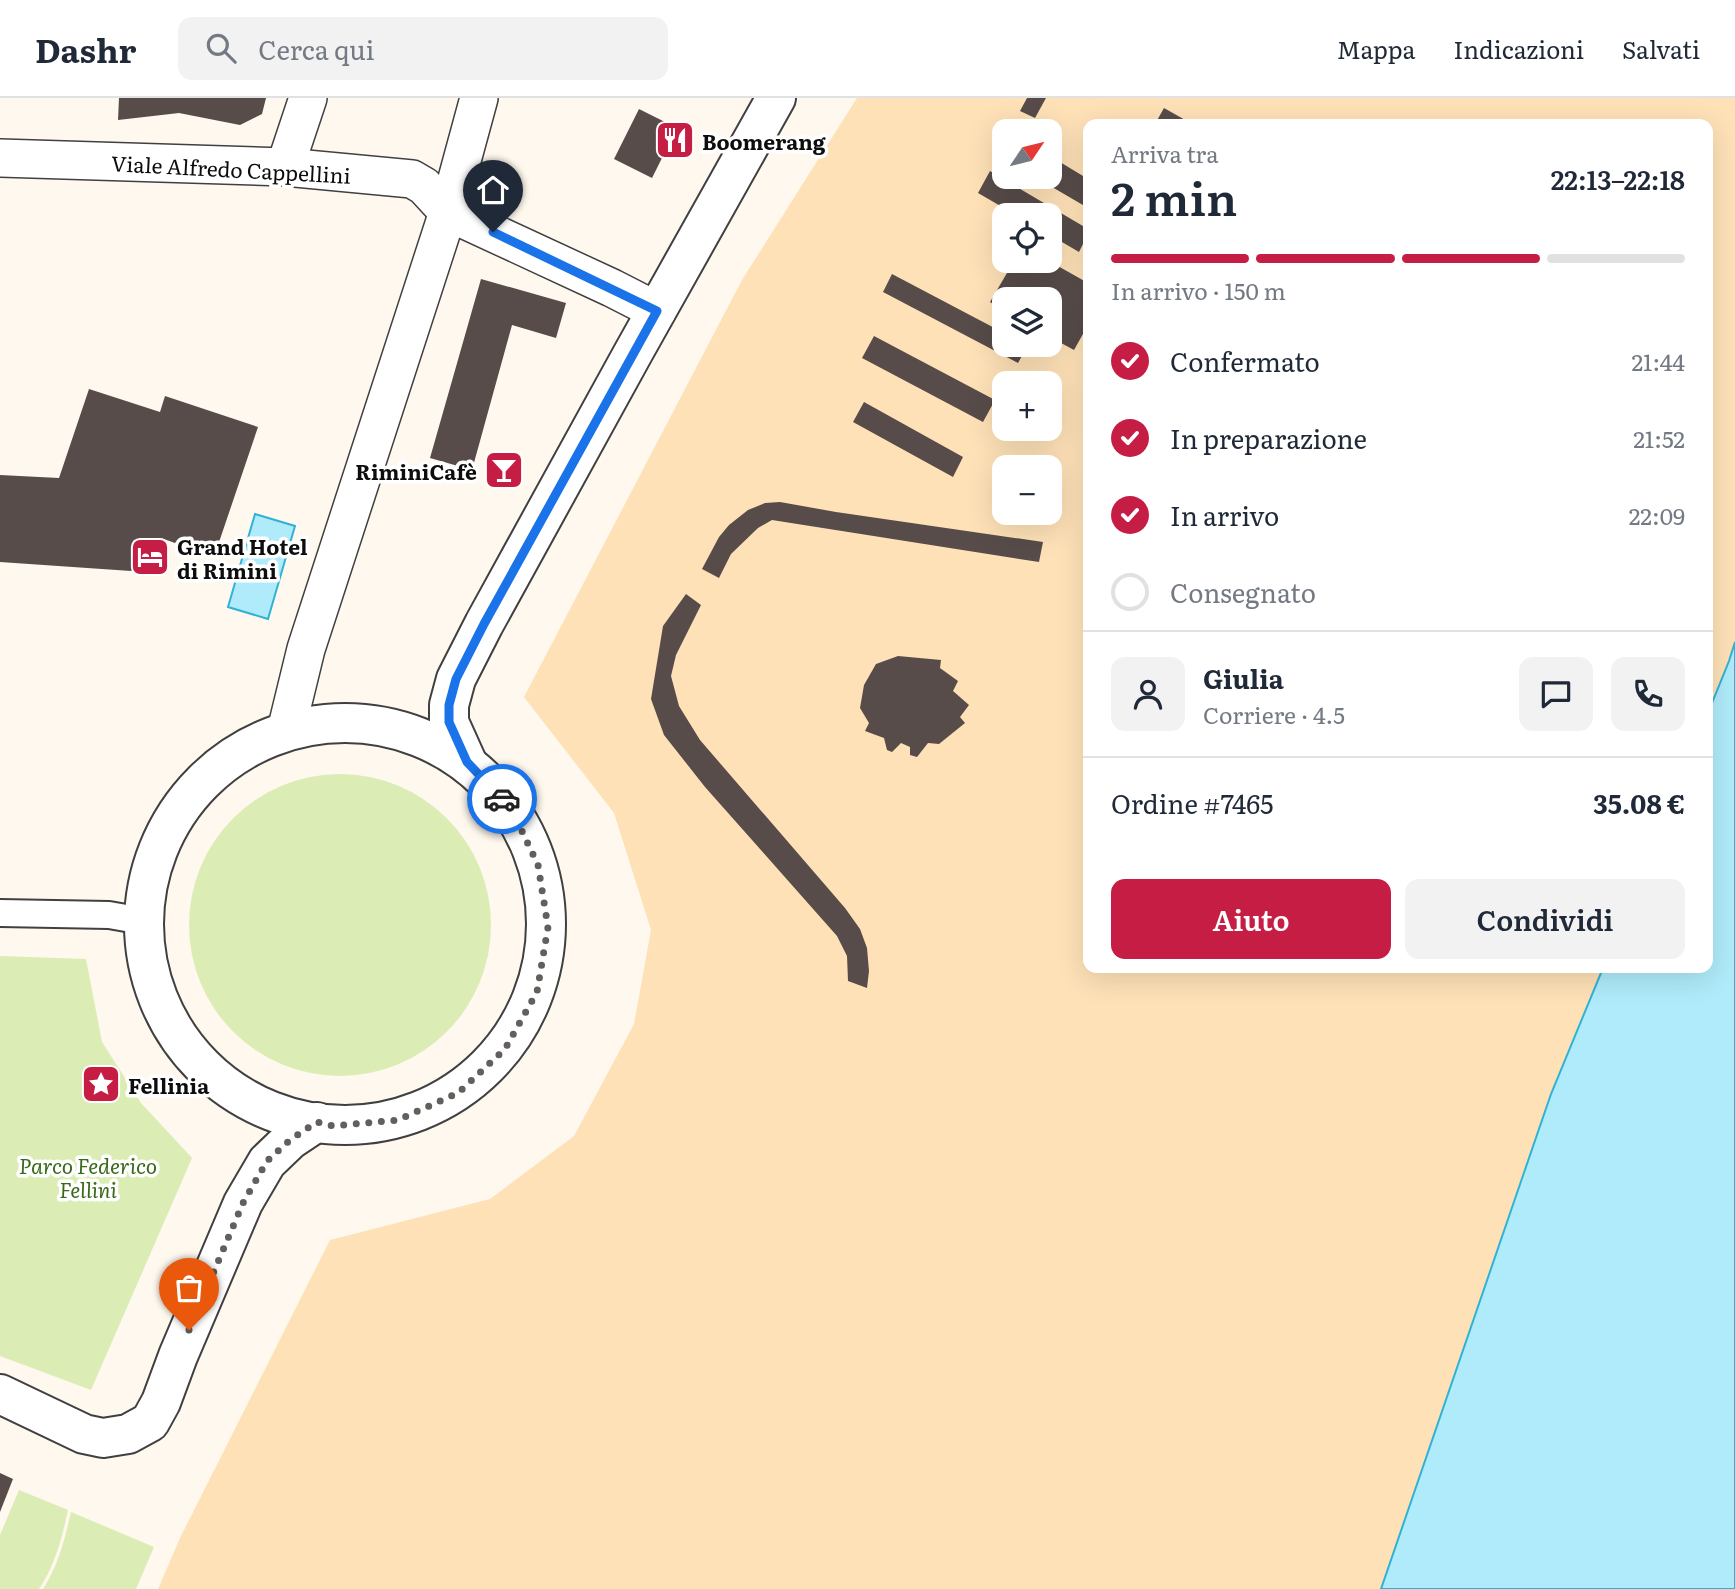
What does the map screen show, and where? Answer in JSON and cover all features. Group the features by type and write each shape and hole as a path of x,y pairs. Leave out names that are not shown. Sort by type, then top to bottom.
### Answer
{"street":[{"path":"285,167 308,98"},
{"path":"285,731 306,649 449,212 479,98"},
{"path":"467,762 449,722 449,705 456,679 776,98"},
{"name":"Viale Alfredo Cappellini","path":"0,158 285,167 412,178 424,186 449,212"},
{"path":"449,212 657,311"},
{"path":"348,722 411,733 467,762 511,808 538,865 548,927 537,992 505,1049 458,1093 398,1120 333,1126 270,1112 218,1081 177,1036 152,981 143,921 150,871 170,824 200,783 239,752 285,731 348,722"},
{"path":"0,913 109,915 143,921"},
{"path":"0,1394 84,1434 103,1438 128,1434 150,1422 161,1402 243,1203 267,1161 290,1140 317,1122"}],"green space":[{"path":"340,774 369,777 411,792 436,809 456,829 479,867 488,896 491,925 488,954 473,996 456,1021 436,1041 398,1064 369,1073 340,1076 311,1073 269,1058 244,1041 224,1021 201,983 192,954 189,925 192,896 207,854 224,829 244,809 282,786 311,777"},
{"name":"Parco Federico Fellini","path":"0,956 86,959 102,1042 141,1103 192,1158 91,1390 0,1356"},
{"path":"19,1490 68,1510 57,1551 39,1589 0,1589 0,1535"},
{"path":"71,1512 154,1547 136,1589 43,1589 57,1562"}],"sand":[{"path":"857,98 1735,98 1735,642 1713,701 1713,119 1083,119 1083,973 1601,973 1551,1094 1381,1589 158,1589 180,1538 330,1240 490,1199 574,1136 634,1024 651,930 614,813 524,697 742,280"}],"water":[{"path":"255,514 295,526 268,619 228,607"},
{"path":"1735,642 1735,1589 1381,1589 1551,1094 1601,973 1713,973 1713,701"}],"building":[{"path":"119,98 266,98 262,114 240,125 179,113 118,120"},
{"path":"1027,98 1046,98 1035,118 1020,111"},
{"path":"1164,108 1183,119 1158,119"},
{"path":"639,109 677,128 652,178 614,159"},
{"path":"1062,163 1083,176 1083,205 1056,189 1062,189"},
{"path":"990,171 992,189 1020,189 1044,203 995,203 978,193"},
{"path":"1062,214 1083,226 1083,244 1079,252 1062,242"},
{"path":"1062,268 1083,280 1083,334 1074,350 1062,344 1062,287 999,287 1007,273 1062,273"},
{"path":"892,274 992,327 992,349 883,292"},
{"path":"481,279 566,303 556,338 512,325 472,470 430,458"},
{"path":"874,336 992,398 992,406 983,422 862,358"},
{"path":"1007,357 1021,357 1018,363"},
{"path":"89,389 160,412 165,396 258,427 214,557 161,538 155,553 131,571 0,562 0,475 59,478"},
{"path":"864,402 963,457 953,477 853,422"},
{"path":"780,502 1043,542 1039,562 772,520 758,528 731,554 719,578 702,569 719,537 729,525 748,510 765,503"},
{"path":"686,594 701,605 676,655 671,676 679,706 700,740 845,908 860,929 867,948 867,988 848,981 847,956 837,936 705,787 664,735 651,699 663,626"},
{"path":"898,656 941,660 940,668 958,681 953,691 969,705 960,717 965,723 939,744 928,743 917,757 910,755 910,747 901,743 892,752 887,750 884,738 865,731 869,723 860,708 864,685 876,664"},
{"path":"0,1473 13,1479 0,1512"}],"way so far":[{"path":"189,1330 243,1203 267,1161 290,1140 317,1122 333,1126 398,1120 458,1093 505,1049 537,992 548,927 538,865 511,808 502,799"}],"place":[{"name":"Boomerang","path":"675,140"},
{"name":"RiminiCafè","path":"504,470"},
{"name":"Grand Hotel di Rimini","path":"150,557"},
{"name":"Fellinia","path":"101,1084"}],"route":[{"path":"493,232 657,311 456,679 449,705 449,722 467,762 502,799"}]}
